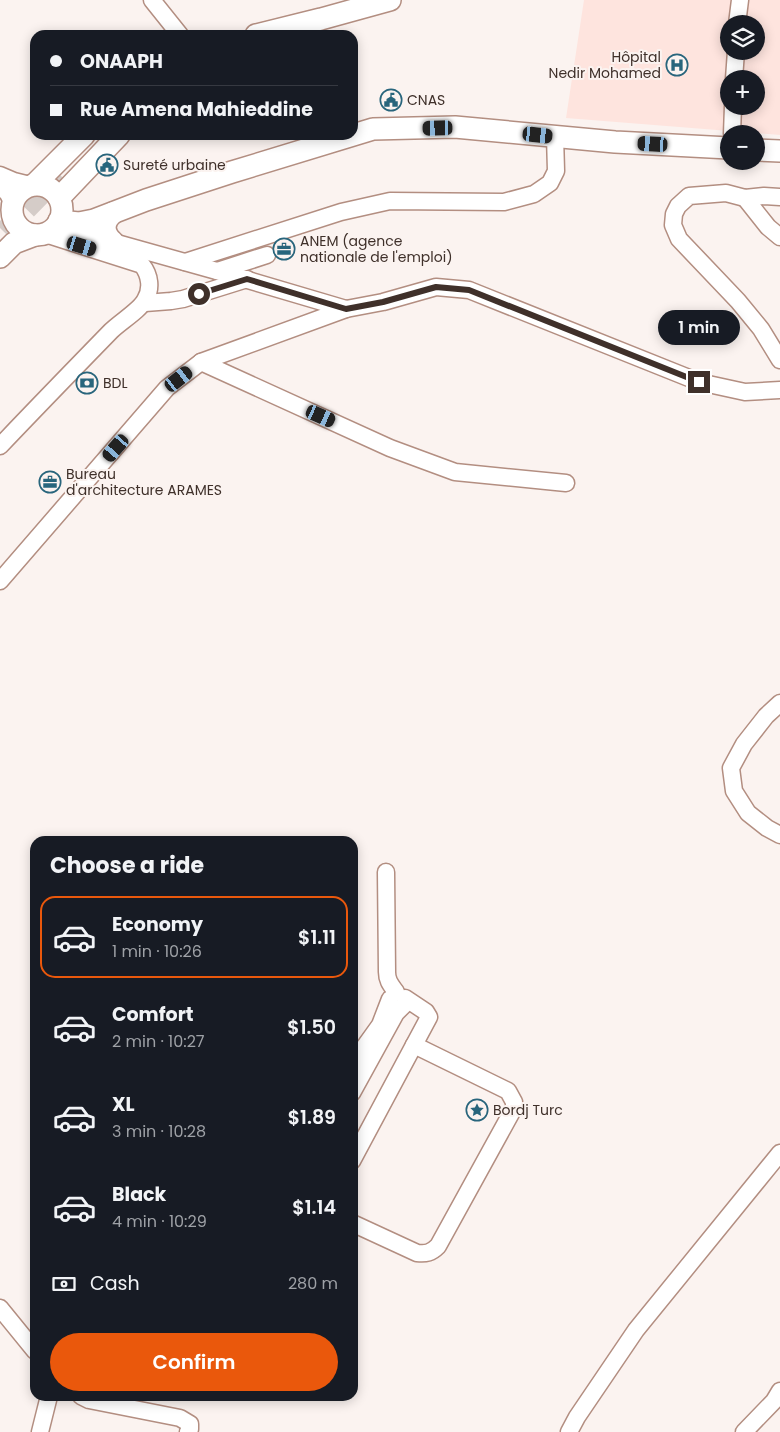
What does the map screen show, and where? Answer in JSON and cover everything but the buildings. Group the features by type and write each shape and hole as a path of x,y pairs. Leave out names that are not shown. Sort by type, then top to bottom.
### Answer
{"main road":[{"path":"277,30 390,0"},
{"path":"358,134 373,129 455,127 615,142 720,148"},
{"path":"79,140 32,185 19,191 6,220 14,222 23,231 73,209 85,212 97,211 146,200"},
{"path":"60,175 93,140"},
{"path":"0,256 14,243 53,219 115,140"},
{"path":"53,219 79,223 102,218 146,200 336,140"},
{"path":"765,150 780,151"},
{"path":"32,185 46,186 52,189 53,219"},
{"path":"113,213 106,220 105,230 109,239 113,242"}],"street":[{"path":"152,0 175,30"},
{"path":"739,15 740,0"},
{"path":"185,262 341,212 390,201 504,202 534,194 550,183 556,170 554,136"},
{"path":"0,175 14,181 32,185"},
{"path":"0,185 8,194 6,220"},
{"path":"780,198 764,196 745,198 726,193 689,196 678,206 674,214 673,225 679,238 738,300 761,329 780,360"},
{"path":"745,198 768,227 780,237"},
{"path":"53,219 113,242 217,270 346,309"},
{"path":"53,219 142,265 147,273 155,296 168,301"},
{"path":"217,270 267,255"},
{"path":"144,302 183,299 247,279"},
{"path":"0,446 114,328 144,302 150,283"},
{"path":"0,581 167,388 201,362 346,309 383,302 436,287 469,290 699,382 746,392 780,390"},
{"path":"201,362 390,448 455,472 566,483"},
{"path":"780,703 766,716 744,744 731,768 734,791 748,813 766,828 780,834"},
{"path":"358,1150 429,1017 426,1012 399,999 390,984 387,972 386,872"},
{"path":"358,1056 399,999"},
{"path":"358,1082 396,1014 399,999"},
{"path":"358,1226 417,1253 425,1254 433,1251 438,1246 514,1108 514,1102 508,1091 414,1045"},
{"path":"569,1432 577,1417 636,1330 780,1153"},
{"path":"0,1308 30,1345"},
{"path":"744,1432 774,1401 780,1390"},
{"path":"40,1432 48,1401"},
{"path":"94,1401 180,1418 190,1424 188,1432"}],"shaded area":[{"name":"Hôpital Nedir Mohamed","path":"584,0 780,0 780,135 765,134 765,125 720,125 720,130 566,118"}],"tunnel":[{"path":"4,232 60,175"}],"place":[{"name":"Hôpital Nedir Mohamed","path":"677,65"},
{"name":"CNAS","path":"391,100"},
{"name":"Sureté urbaine","path":"107,165"},
{"name":"ANEM (agence nationale de l'emploi)","path":"284,249"},
{"name":"BDL","path":"87,383"},
{"name":"Bureau d'architecture ARAMES","path":"50,482"},
{"name":"Bordj Turc","path":"477,1110"}],"route":[{"path":"199,294 247,279 346,309 383,302 436,287 469,290 699,382"}]}
